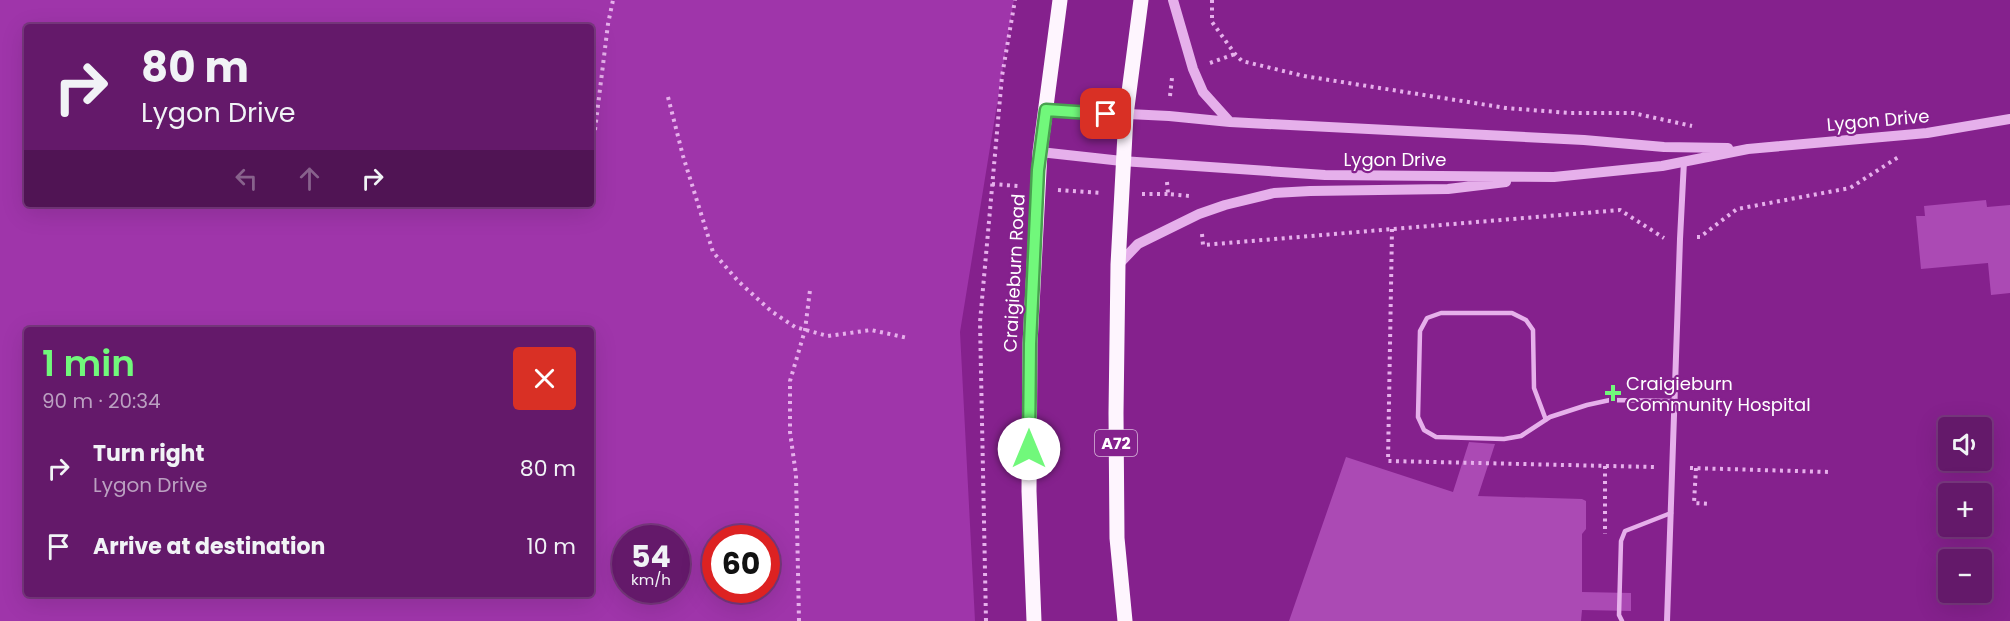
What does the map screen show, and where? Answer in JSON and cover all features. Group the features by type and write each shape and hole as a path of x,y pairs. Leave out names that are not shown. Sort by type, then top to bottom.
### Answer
{"main road":[{"name":"Craigieburn Road","path":"1034,621 1029,491 1030,344 1040,152 1060,0"},
{"name":"A72","path":"1125,621 1118,538 1116,413 1118,265 1122,161 1141,0"}],"street":[{"path":"1173,0 1190,58 1203,92 1230,122"},
{"name":"Lygon Drive","path":"1046,110 1584,140 1664,147 1748,149"},
{"name":"Lygon Drive","path":"1040,152 1122,161 1325,175 1554,177 1662,166 1748,149 1938,131 2010,119"},
{"path":"1667,621 1684,161"},
{"path":"1118,265 1138,244 1199,214 1274,193 1310,190 1448,189 1554,177"}],"lane":[{"path":"1546,420 1534,388 1533,330 1526,320 1512,313 1441,314 1427,318 1420,331 1418,417 1424,430 1436,437 1504,439 1521,436 1546,420 1587,405 1610,400 1675,401"},
{"path":"1622,621 1619,615 1621,541 1625,531 1671,513"}],"path":[{"path":"595,130 608,24 614,0"},
{"path":"986,621 980,322 1002,76 1015,0"},
{"path":"1212,0 1212,21 1242,61 1304,76 1506,108 1570,113 1634,113"},
{"path":"668,97 682,156 713,252 738,281 771,311 795,327 828,336 871,330 908,338"},
{"path":"1199,214 1203,245 1620,210 1666,240 1700,237 1737,209 1850,188 1938,131"},
{"path":"992,184 1121,195 1168,194"},
{"path":"1392,229 1388,461 1830,472"},
{"path":"799,621 796,475 790,432 790,381 805,330 810,290"},
{"path":"1696,468 1694,503 1710,504"}],"shaded area":[{"path":"0,0 1014,0 960,332 975,621 0,621"}],"building":[{"path":"1986,200 1987,207 2010,205 2010,293 1991,295 1988,263 1921,269 1916,216 1925,216 1924,206"},
{"path":"1469,442 1495,444 1478,496 1582,499 1586,501 1586,529 1582,534 1582,592 1631,593 1631,611 1582,610 1581,621 1289,621 1346,457 1453,492"}],"place":[{"name":"Craigieburn Community Hospital","path":"1613,393"}],"route":[{"path":"1029,449 1030,344 1038,170 1046,110 1106,114"}]}
